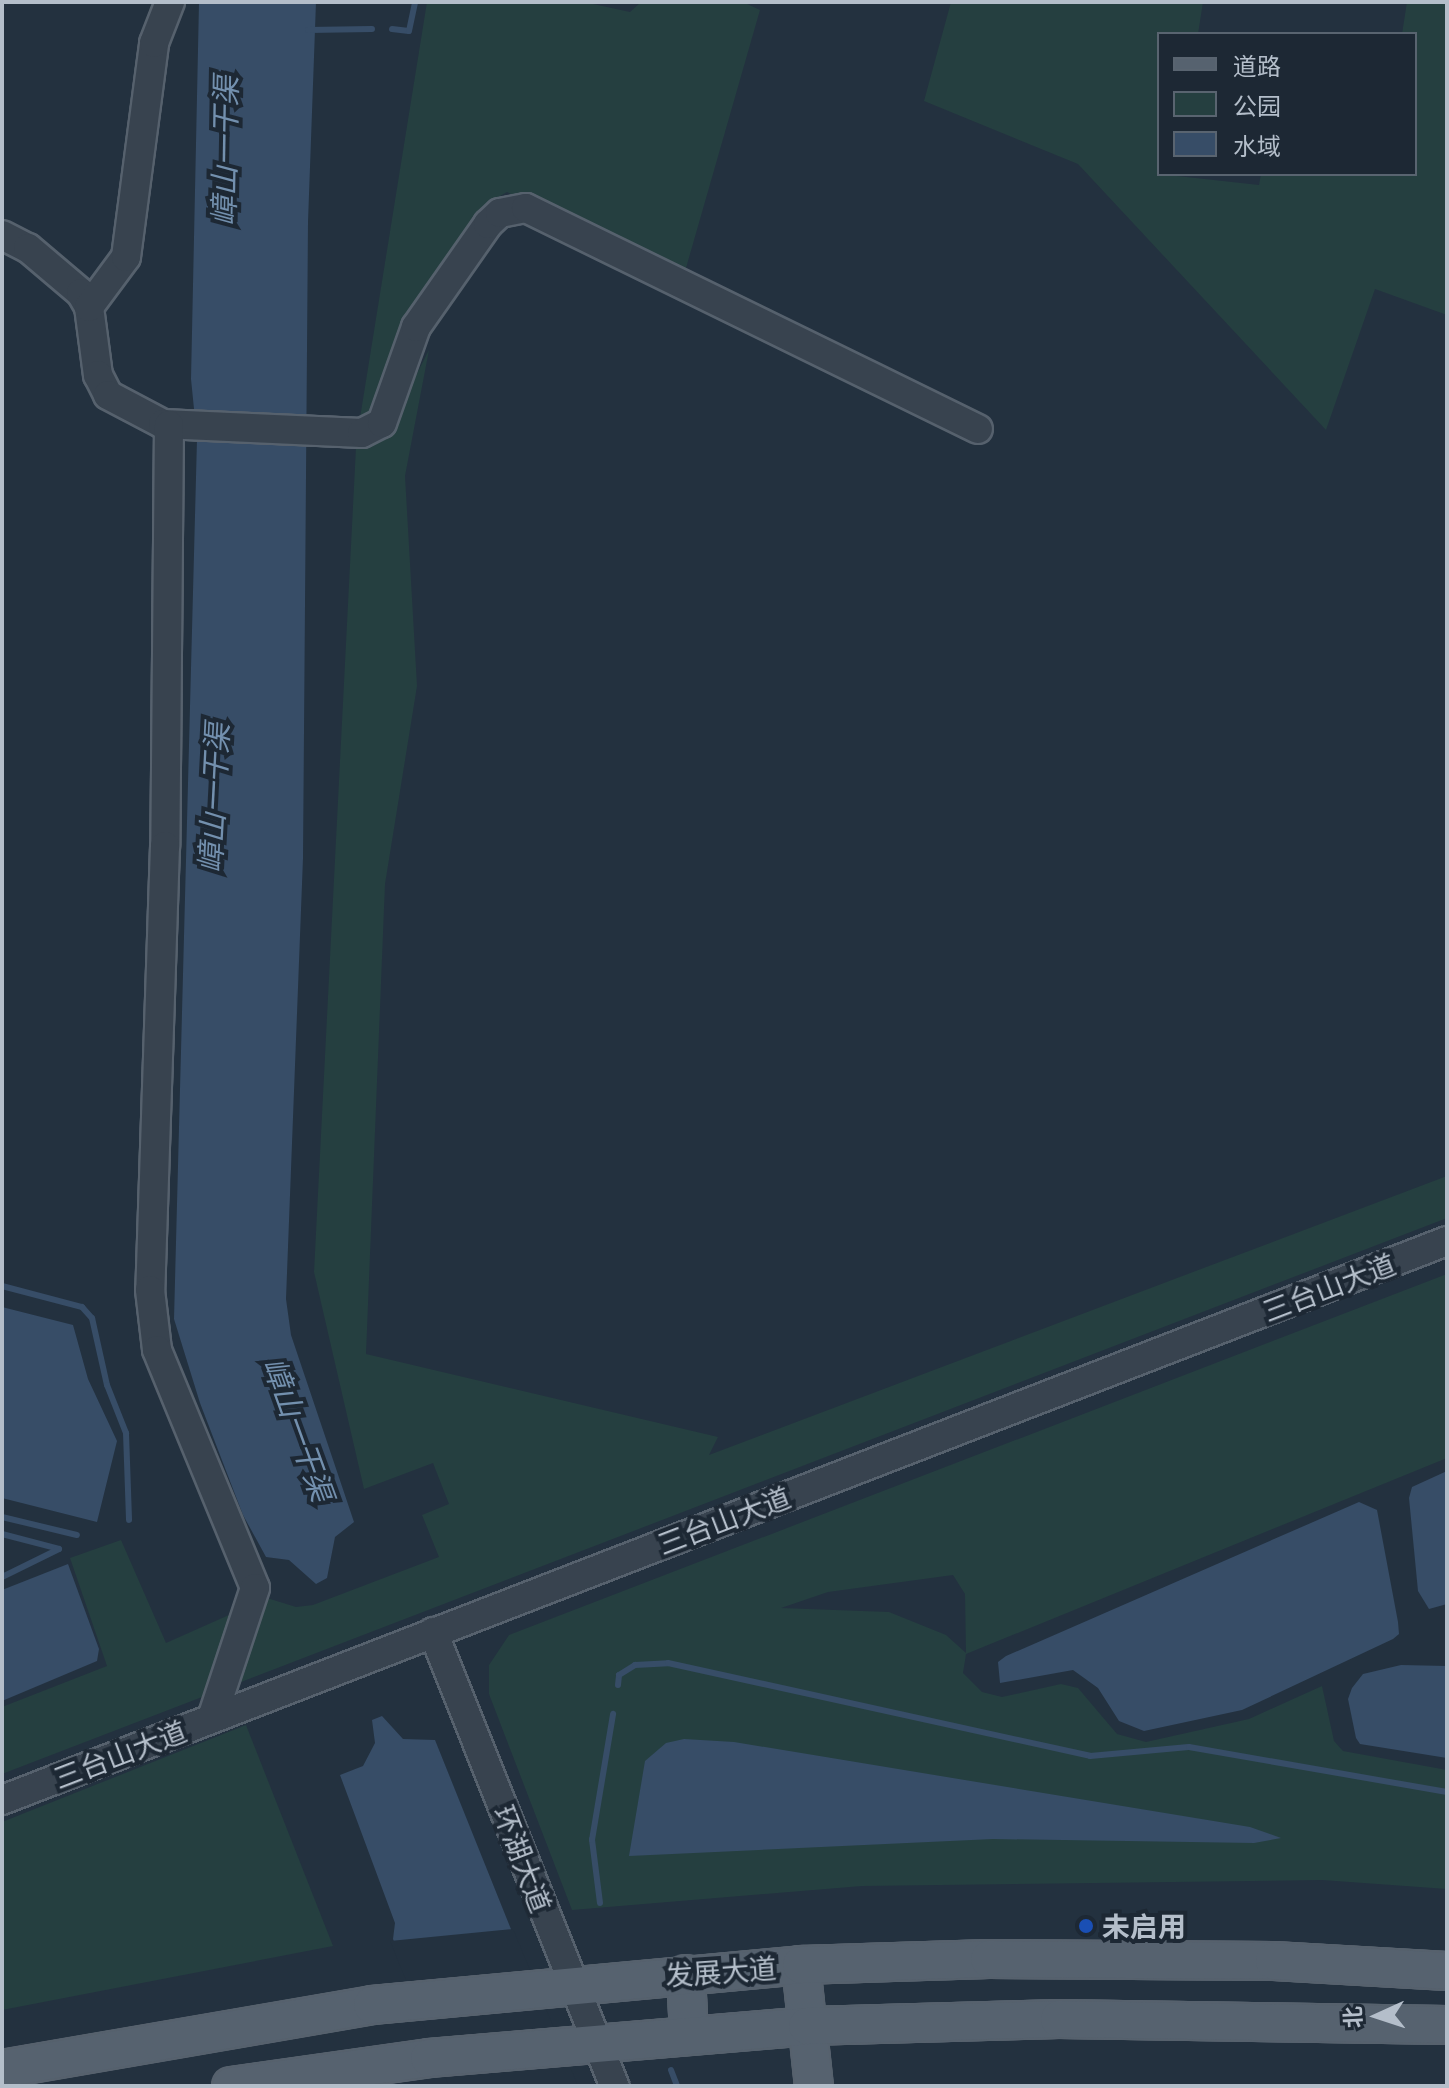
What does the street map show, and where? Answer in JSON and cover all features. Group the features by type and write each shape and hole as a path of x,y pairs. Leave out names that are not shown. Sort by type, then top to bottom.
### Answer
{"main road":[{"name":"发展大道","path":"2,2069 133,2043 407,2001 563,1984 801,1965 942,1961 1274,1961 1447,1971"},
{"path":"941,2021 942,1961"},
{"path":"801,1965 814,2086"},
{"path":"686,1974 689,2035"},
{"path":"231,2086 429,2058 807,2026 941,2021 1180,2019 1447,2025"}],"street":[{"path":"89,307 126,257 154,43 170,2"},
{"path":"2,235 63,275 89,307 98,375 108,395 128,410 176,426 362,433 382,423 416,327 488,224 500,213 526,208 978,429"},
{"path":"176,426 150,1290 157,1350 255,1588 212,1718"},
{"name":"三台山大道","path":"2,1800 1447,1241"},
{"name":"环湖大道","path":"433,1632 563,1984 588,2045 615,2086"}],"green space":[{"path":"427,2 584,2 630,12 641,2 743,2 760,10 684,275 507,192 483,206 415,309 374,412 360,418"},
{"path":"951,2 1203,2 1198,32 1157,32 1157,176 1259,185 1261,176 1417,176 1417,32 1402,32 1407,2 1447,2 1447,315 1375,289 1326,430 1078,164 924,101"},
{"path":"429,350 405,476 417,686 385,884 366,1354 718,1437 709,1455 1447,1176 1447,1218 2,1774 2,1707 107,1666 70,1558 121,1540 166,1643 267,1598 296,1607 313,1605 439,1557 422,1515 449,1504 433,1463 364,1489 314,1272 356,447 389,428"},
{"path":"1447,1274 1447,1458 966,1654 963,1673 982,1692 1002,1697 1061,1684 1078,1688 1117,1734 1146,1742 1249,1719 1322,1686 1334,1741 1343,1751 1447,1770 1447,1889 1322,1880 862,1886 572,1910 489,1694 489,1665 509,1635","holes":["953,1575 965,1594 966,1653 946,1635 889,1612 781,1608 828,1592"]},
{"path":"246,1725 333,1946 2,2010 2,1822"}],"water":[{"name":"嶂山一干渠","path":"199,2 316,2 308,222 303,858 286,1299 291,1335 354,1522 335,1537 327,1578 316,1584 289,1560 266,1557 243,1515 200,1403 174,1319 197,439 191,379"},
{"path":"2,1307 73,1325 88,1379 117,1441 97,1522 2,1498"},
{"path":"1447,1471 1447,1604 1429,1609 1418,1591 1409,1498 1412,1487"},
{"path":"1359,1502 1377,1510 1398,1622 1399,1634 1393,1639 1242,1710 1144,1731 1119,1721 1098,1688 1073,1670 1000,1683 998,1662 1006,1656"},
{"path":"68,1564 99,1649 97,1661 2,1701 2,1590"},
{"path":"1401,1665 1447,1666 1447,1758 1360,1744 1356,1738 1348,1699 1352,1688 1363,1674"},
{"path":"382,1716 403,1739 435,1740 574,2086 454,2086 393,1939 395,1923 340,1775 363,1766 375,1743 372,1720"},
{"path":"684,1739 734,1742 1250,1827 1281,1838 1254,1843 993,1839 629,1856 645,1761 666,1743"}],"pier":[{"path":"513,1929 578,2086 449,2086 390,1941"}],"waterway":[{"path":"392,29 409,31 415,2"},
{"path":"308,30 372,29"},
{"path":"2,1286 82,1307 92,1318 107,1385 126,1433 129,1520"},
{"path":"2,1517 77,1535"},
{"path":"2,1534 59,1549 2,1577"},
{"path":"618,1685 619,1675 635,1665 668,1663 1090,1756 1189,1747 1447,1792"},
{"path":"600,1903 592,1840 613,1714"},
{"path":"671,2070 677,2086"}],"place":[{"name":"未启用","path":"1086,1926"}]}
